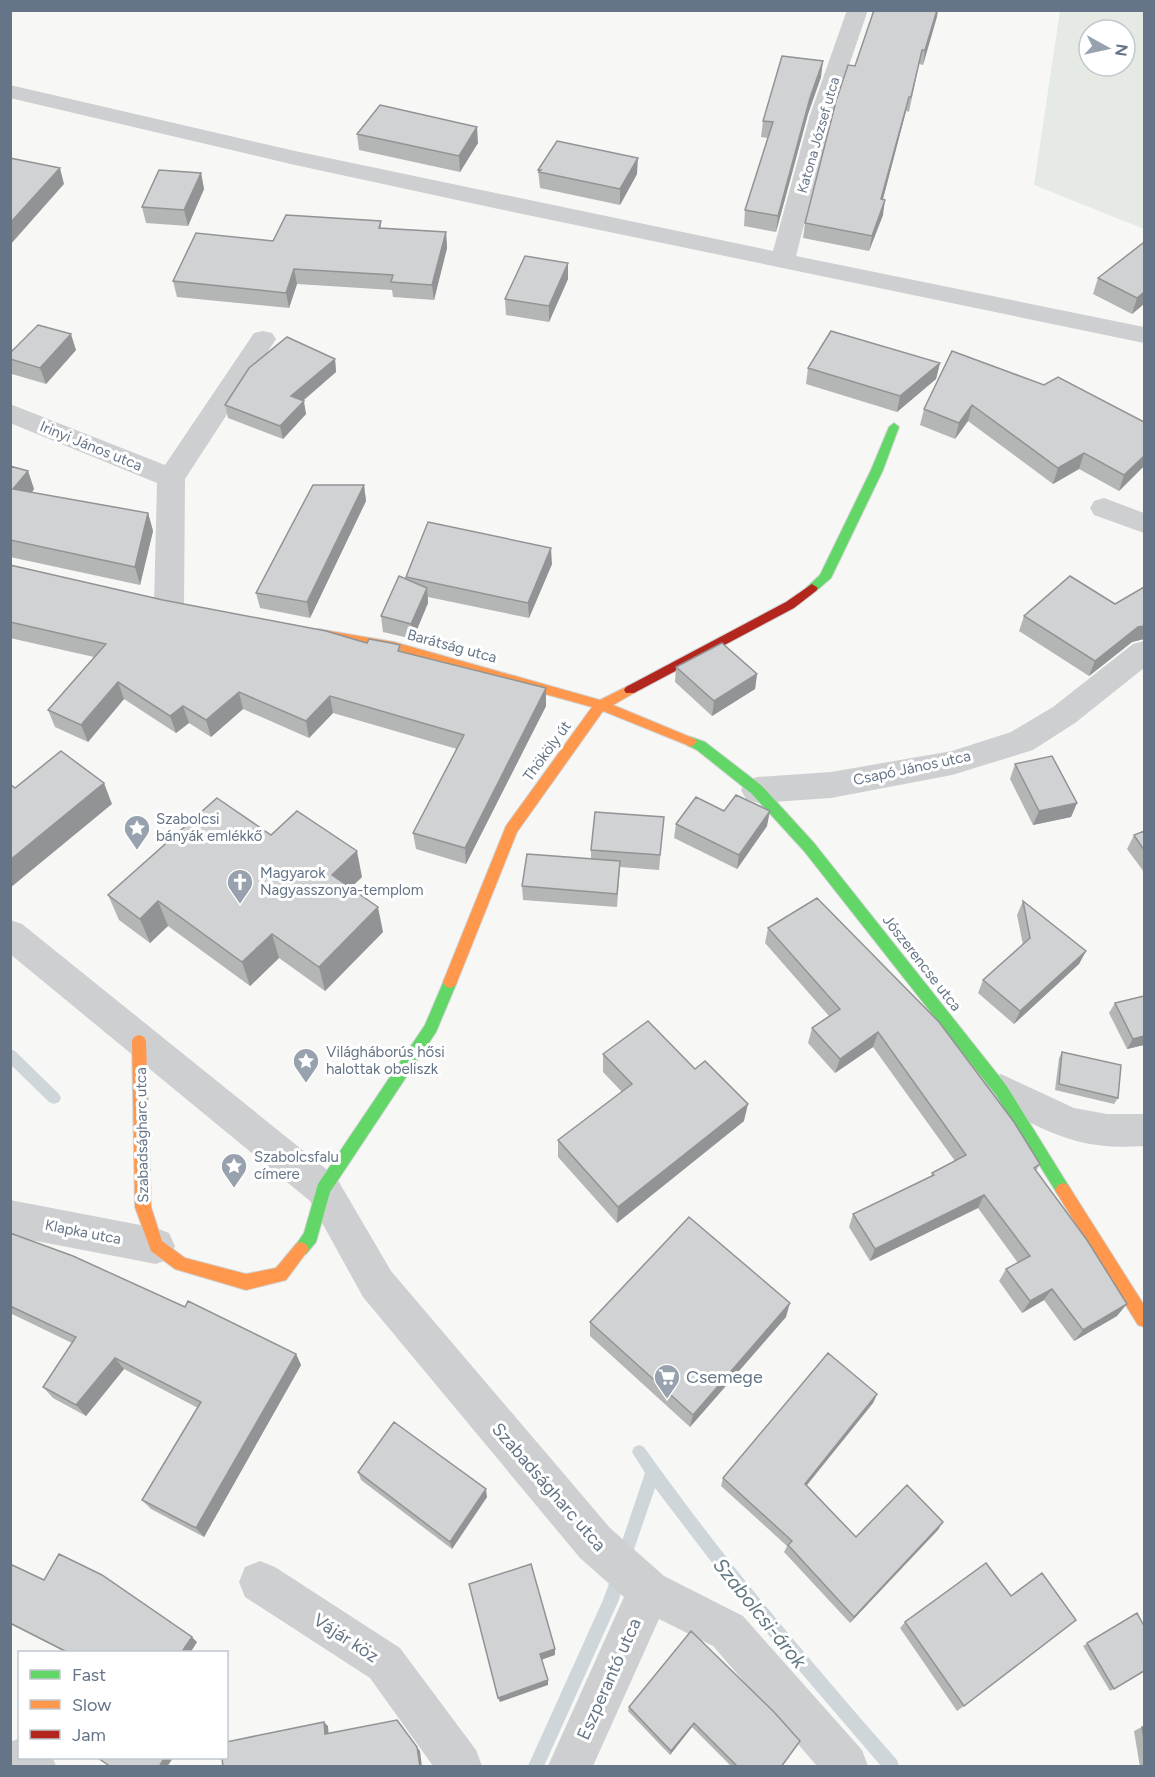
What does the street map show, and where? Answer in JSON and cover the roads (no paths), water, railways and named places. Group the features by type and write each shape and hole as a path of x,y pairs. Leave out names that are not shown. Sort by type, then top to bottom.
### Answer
{"street":[{"name":"Katona József utca","path":"783,261 821,115 858,10"},
{"path":"10,91 295,158 1144,335"},
{"path":"169,604 171,478 263,339"},
{"name":"Irinyi János utca","path":"10,413 171,478"},
{"name":"Thököly út","path":"323,1189 431,1028 511,830 600,705 790,605 825,578 877,470 894,428"},
{"path":"1104,508 1144,523"},
{"name":"Barátság utca","path":"304,630 394,647 600,705"},
{"name":"Csapó János utca","path":"757,790 831,785 941,765 1022,741 1064,715 1144,652"},
{"name":"Jószerencse utca","path":"600,705 701,746 757,790 808,847 1001,1090 1144,1319"},
{"name":"Szabadságharc utca","path":"10,934 323,1189 377,1284 595,1543 649,1591 728,1630 846,1767"},
{"name":"Szabadságharc utca","path":"139,1041 143,1207 156,1246"},
{"path":"1001,1090 1069,1124 1107,1131 1144,1130"},
{"path":"156,1246 181,1264 246,1282 280,1275 311,1237 323,1189"},
{"name":"Klapka utca","path":"10,1218 156,1246"},
{"name":"Vájár köz","path":"260,1582 385,1663 460,1767"},
{"name":"Eszperantó utca","path":"570,1767 649,1591"}],"waterway":[{"name":"Szabolcsi-árok","path":"10,1055 54,1098"},
{"name":"Szabolcsi-árok","path":"639,1452 653,1472"},
{"path":"624,1559 653,1472"},
{"name":"Szabolcsi-árok","path":"653,1472 698,1534 792,1652 891,1766"},
{"path":"536,1766 610,1602 619,1575"}],"place":[{"name":"Szabolcsi bányák emlékkő","path":"137,851"},
{"name":"Magyarok Nagyasszonya-templom","path":"240,905"},
{"name":"Világháborús hősi halottak obeliszk","path":"306,1084"},
{"name":"Szabolcsfalu címere","path":"234,1189"},
{"name":"Csemege","path":"667,1400"}]}
